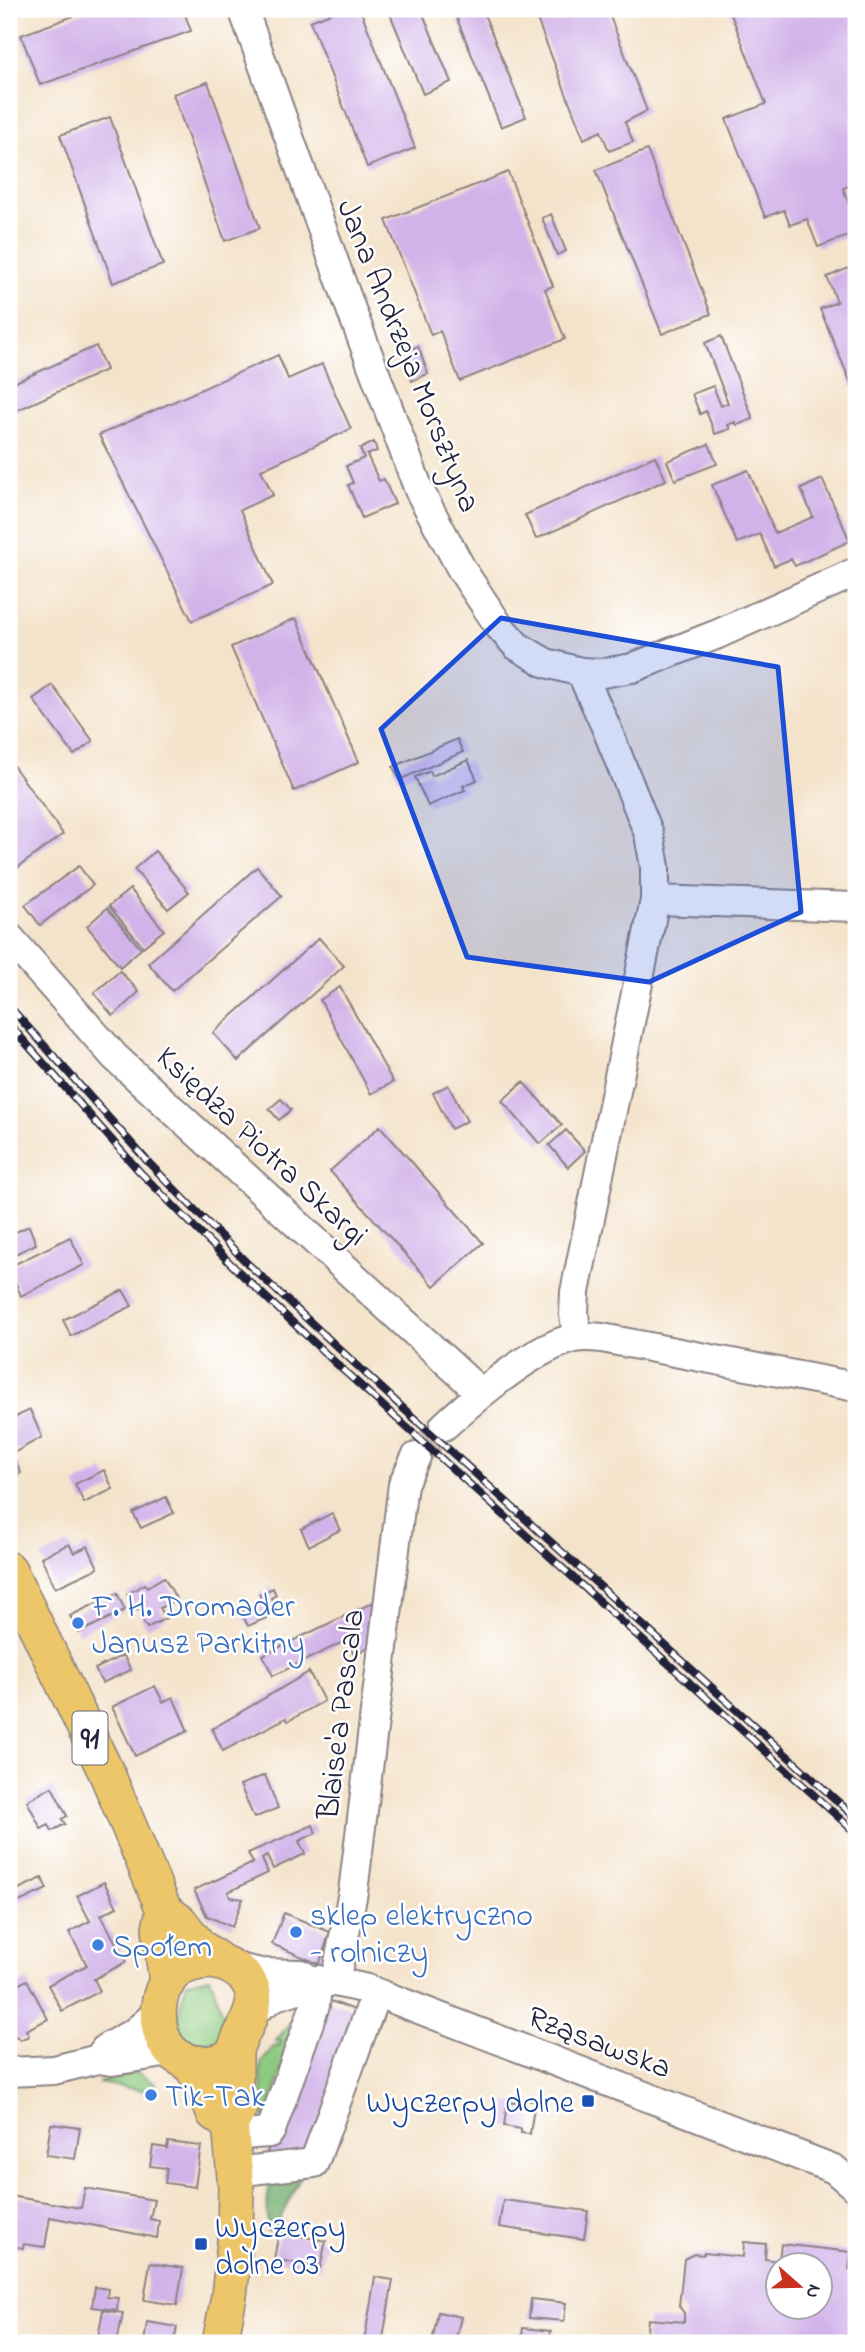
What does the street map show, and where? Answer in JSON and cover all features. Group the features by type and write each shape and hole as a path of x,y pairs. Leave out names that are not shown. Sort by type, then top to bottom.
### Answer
{"main road":[{"name":"91","path":"9,1570 107,1774 164,1910 180,1922 200,1947 243,1976 253,1993 251,2013"},
{"name":"91","path":"164,1910 160,1928 162,1997 158,2024 161,2034 201,2080 214,2113 231,2131"},
{"path":"162,1997 174,1973 184,1966 197,1962 227,1964"},
{"path":"180,2057 216,2061 228,2057 235,2050 251,2013"},
{"path":"220,2343 235,2243 231,2131 239,2108 235,2050"}],"street":[{"name":"Jana Andrzeja Morsztyna","path":"243,9 419,490 462,570 499,626 517,646 546,663 581,672 603,673 632,667 718,634 856,572"},
{"path":"577,1337 575,1292 655,900 649,834 581,672"},
{"path":"655,900 856,907"},
{"name":"Księdza Piotra Skargi","path":"9,937 116,1056 481,1393"},
{"path":"444,1426 481,1393 547,1348 577,1337 602,1338 856,1387"},
{"name":"Blaise'a Pascala","path":"231,2131 263,2134 271,2130 353,1892 403,1484 416,1457"},
{"name":"Rząsawska","path":"227,1964 261,1973 301,1974 376,1993 834,2169 856,2188"},
{"path":"251,2013 275,1996 321,1981"},
{"path":"234,2172 314,2163 376,1993"},
{"path":"98,2059 106,2049 135,2032 162,1997"},
{"path":"9,2072 54,2070 98,2059 112,2061 180,2057"}],"highlighted area":[{"path":"501,618 778,667 801,912 649,982 467,957 381,729"}],"green space":[{"path":"210,1977 226,2024 216,2047 190,2041 179,2027 180,2007 187,1982"},
{"path":"300,2009 265,2127 260,2070 262,2061 274,2046 279,2047 281,2042 276,2041"},
{"path":"136,2072 155,2083 154,2092 98,2083"},
{"path":"305,2168 274,2231 267,2231 268,2174"}],"building":[{"path":"93,9 183,9 191,31 40,85 21,35"},
{"path":"341,9 360,9 415,148 367,167 310,21"},
{"path":"388,9 421,9 451,82 423,94"},
{"path":"453,9 482,9 526,117 501,127"},
{"path":"533,9 607,9 647,111 625,122 633,142 609,151 601,131 584,139"},
{"path":"729,9 856,9 856,183 843,188 856,224 856,233 818,247 807,219 790,225 784,210 765,217 726,119 766,104"},
{"path":"208,82 260,228 225,241 173,94"},
{"path":"110,117 163,265 113,283 60,135"},
{"path":"647,150 711,314 662,334 596,170"},
{"path":"508,172 553,286 545,289 565,339 460,381 440,331 431,335 386,220"},
{"path":"551,214 566,251 557,255 542,218"},
{"path":"856,265 856,384 852,386 820,309 837,302 827,277"},
{"path":"721,336 753,419 737,425 735,422 728,425 730,429 715,434 706,411 700,414 692,394 713,386 721,406 728,403 705,343"},
{"path":"96,346 106,370 9,414 9,385"},
{"path":"418,346 428,374 412,381 401,353"},
{"path":"278,355 288,379 322,364 351,429 261,470 273,495 240,510 273,585 192,621 99,435"},
{"path":"374,442 377,451 367,455 379,481 384,479 395,504 362,518 348,485 353,483 346,466 364,458 360,449"},
{"path":"709,444 717,464 675,480 667,461"},
{"path":"655,456 666,480 536,539 525,515"},
{"path":"748,470 775,533 813,517 801,489 822,479 850,541 795,566 791,559 774,566 760,534 737,543 712,485"},
{"path":"296,618 359,762 294,791 231,647"},
{"path":"52,685 93,741 74,755 33,699"},
{"path":"457,739 463,752 399,780 393,767"},
{"path":"9,760 63,834 9,874"},
{"path":"468,760 477,780 463,786 465,790 428,806 415,777 430,771 432,776"},
{"path":"155,851 189,892 168,909 134,869"},
{"path":"79,866 93,885 40,925 25,905"},
{"path":"257,867 282,896 172,991 148,963"},
{"path":"130,889 164,930 143,947 109,906"},
{"path":"107,908 141,949 120,967 87,926"},
{"path":"319,938 344,966 238,1061 213,1033"},
{"path":"120,971 139,992 113,1016 94,993"},
{"path":"340,987 393,1082 371,1094 320,1000"},
{"path":"523,1082 562,1125 540,1144 502,1101"},
{"path":"448,1085 467,1121 451,1129 433,1093"},
{"path":"281,1099 291,1110 279,1120 269,1109"},
{"path":"380,1126 483,1243 434,1286 330,1171"},
{"path":"566,1130 585,1151 568,1167 549,1145"},
{"path":"29,1226 36,1244 9,1257 9,1235"},
{"path":"70,1237 84,1265 21,1296 9,1267"},
{"path":"123,1290 132,1306 71,1336 63,1320"},
{"path":"30,1410 42,1437 12,1454 21,1473 9,1479 9,1420"},
{"path":"104,1470 113,1489 84,1503 75,1484"},
{"path":"166,1497 174,1513 141,1528 133,1513"},
{"path":"332,1513 340,1530 309,1546 301,1529"},
{"path":"69,1544 74,1553 88,1546 98,1568 55,1588 41,1557"},
{"path":"164,1577 177,1600 160,1608 166,1618 147,1628 141,1618 144,1616 140,1608 137,1610 127,1594"},
{"path":"273,1588 276,1595 271,1598 278,1613 248,1626 241,1612 263,1602 259,1594"},
{"path":"117,1593 125,1610 79,1633 70,1616"},
{"path":"374,1602 368,1647 354,1655 347,1640 273,1676 263,1655"},
{"path":"123,1655 131,1670 102,1683 95,1669"},
{"path":"309,1672 324,1701 223,1751 212,1729"},
{"path":"155,1686 163,1702 173,1697 188,1731 135,1756 112,1707"},
{"path":"265,1775 278,1808 254,1818 240,1785"},
{"path":"52,1787 67,1816 62,1819 65,1824 52,1831 49,1825 41,1829 27,1801"},
{"path":"313,1825 316,1833 299,1841 305,1854 273,1869 267,1856 262,1859 268,1873 228,1892 230,1897 243,1899 232,1927 207,1916 194,1890 253,1863 248,1853"},
{"path":"42,1878 47,1889 15,1904 10,1893"},
{"path":"104,1882 117,1907 101,1915 126,1962 94,1979 100,1991 62,2011 48,1985 87,1965 69,1932 90,1921 77,1896"},
{"path":"284,1913 330,1932 319,1964 272,1944"},
{"path":"27,1980 48,2019 26,2030 29,2036 20,2040 9,2035 9,1989"},
{"path":"325,1999 358,2011 309,2154 266,2161 267,2153"},
{"path":"525,2100 535,2101 530,2134 521,2133 521,2129 504,2126 507,2102 524,2104"},
{"path":"51,2124 80,2128 75,2159 46,2155"},
{"path":"168,2142 201,2146 195,2187 165,2183 167,2168 150,2166 153,2146 167,2148"},
{"path":"85,2188 154,2200 150,2219 159,2221 157,2238 50,2217 45,2247 24,2244 23,2248 9,2246 10,2196 81,2208"},
{"path":"503,2200 588,2211 584,2239 499,2227"},
{"path":"279,2232 326,2241 320,2268 274,2259"},
{"path":"744,2242 766,2244 764,2320 834,2320 834,2250 851,2252 849,2269 856,2270 856,2343 646,2343 648,2319 684,2322 684,2313 679,2306 684,2259 704,2253 743,2257"},
{"path":"781,2244 834,2250 780,2250"},
{"path":"150,2263 183,2268 177,2305 144,2300"},
{"path":"375,2277 393,2280 383,2338 402,2343 364,2343"},
{"path":"95,2287 108,2289 107,2297 118,2298 117,2310 92,2307"},
{"path":"531,2299 566,2303 564,2321 529,2318"},
{"path":"103,2310 123,2313 117,2343 97,2343"},
{"path":"438,2312 461,2317 455,2343 432,2343"},
{"path":"147,2322 177,2327 174,2343 144,2343"},
{"path":"523,2328 551,2331 549,2343 521,2343"},
{"path":"603,2338 637,2341 637,2343 602,2343"}],"tunnel":[{"path":"416,1457 444,1426"}],"railway":[{"path":"9,1006 149,1163 248,1264 405,1410 856,1818"},
{"path":"9,1024 140,1172 239,1272 341,1368 856,1833"}],"place":[{"name":"F. H. Dromader Janusz Parkitny","path":"78,1623"},
{"name":"sklep elektryczno - rolniczy","path":"296,1932"},
{"name":"Społem","path":"98,1945"},
{"name":"Tik-Tak","path":"151,2095"},
{"name":"Wyczerpy dolne","path":"588,2101"},
{"name":"Wyczerpy dolne 03","path":"201,2244"}]}
